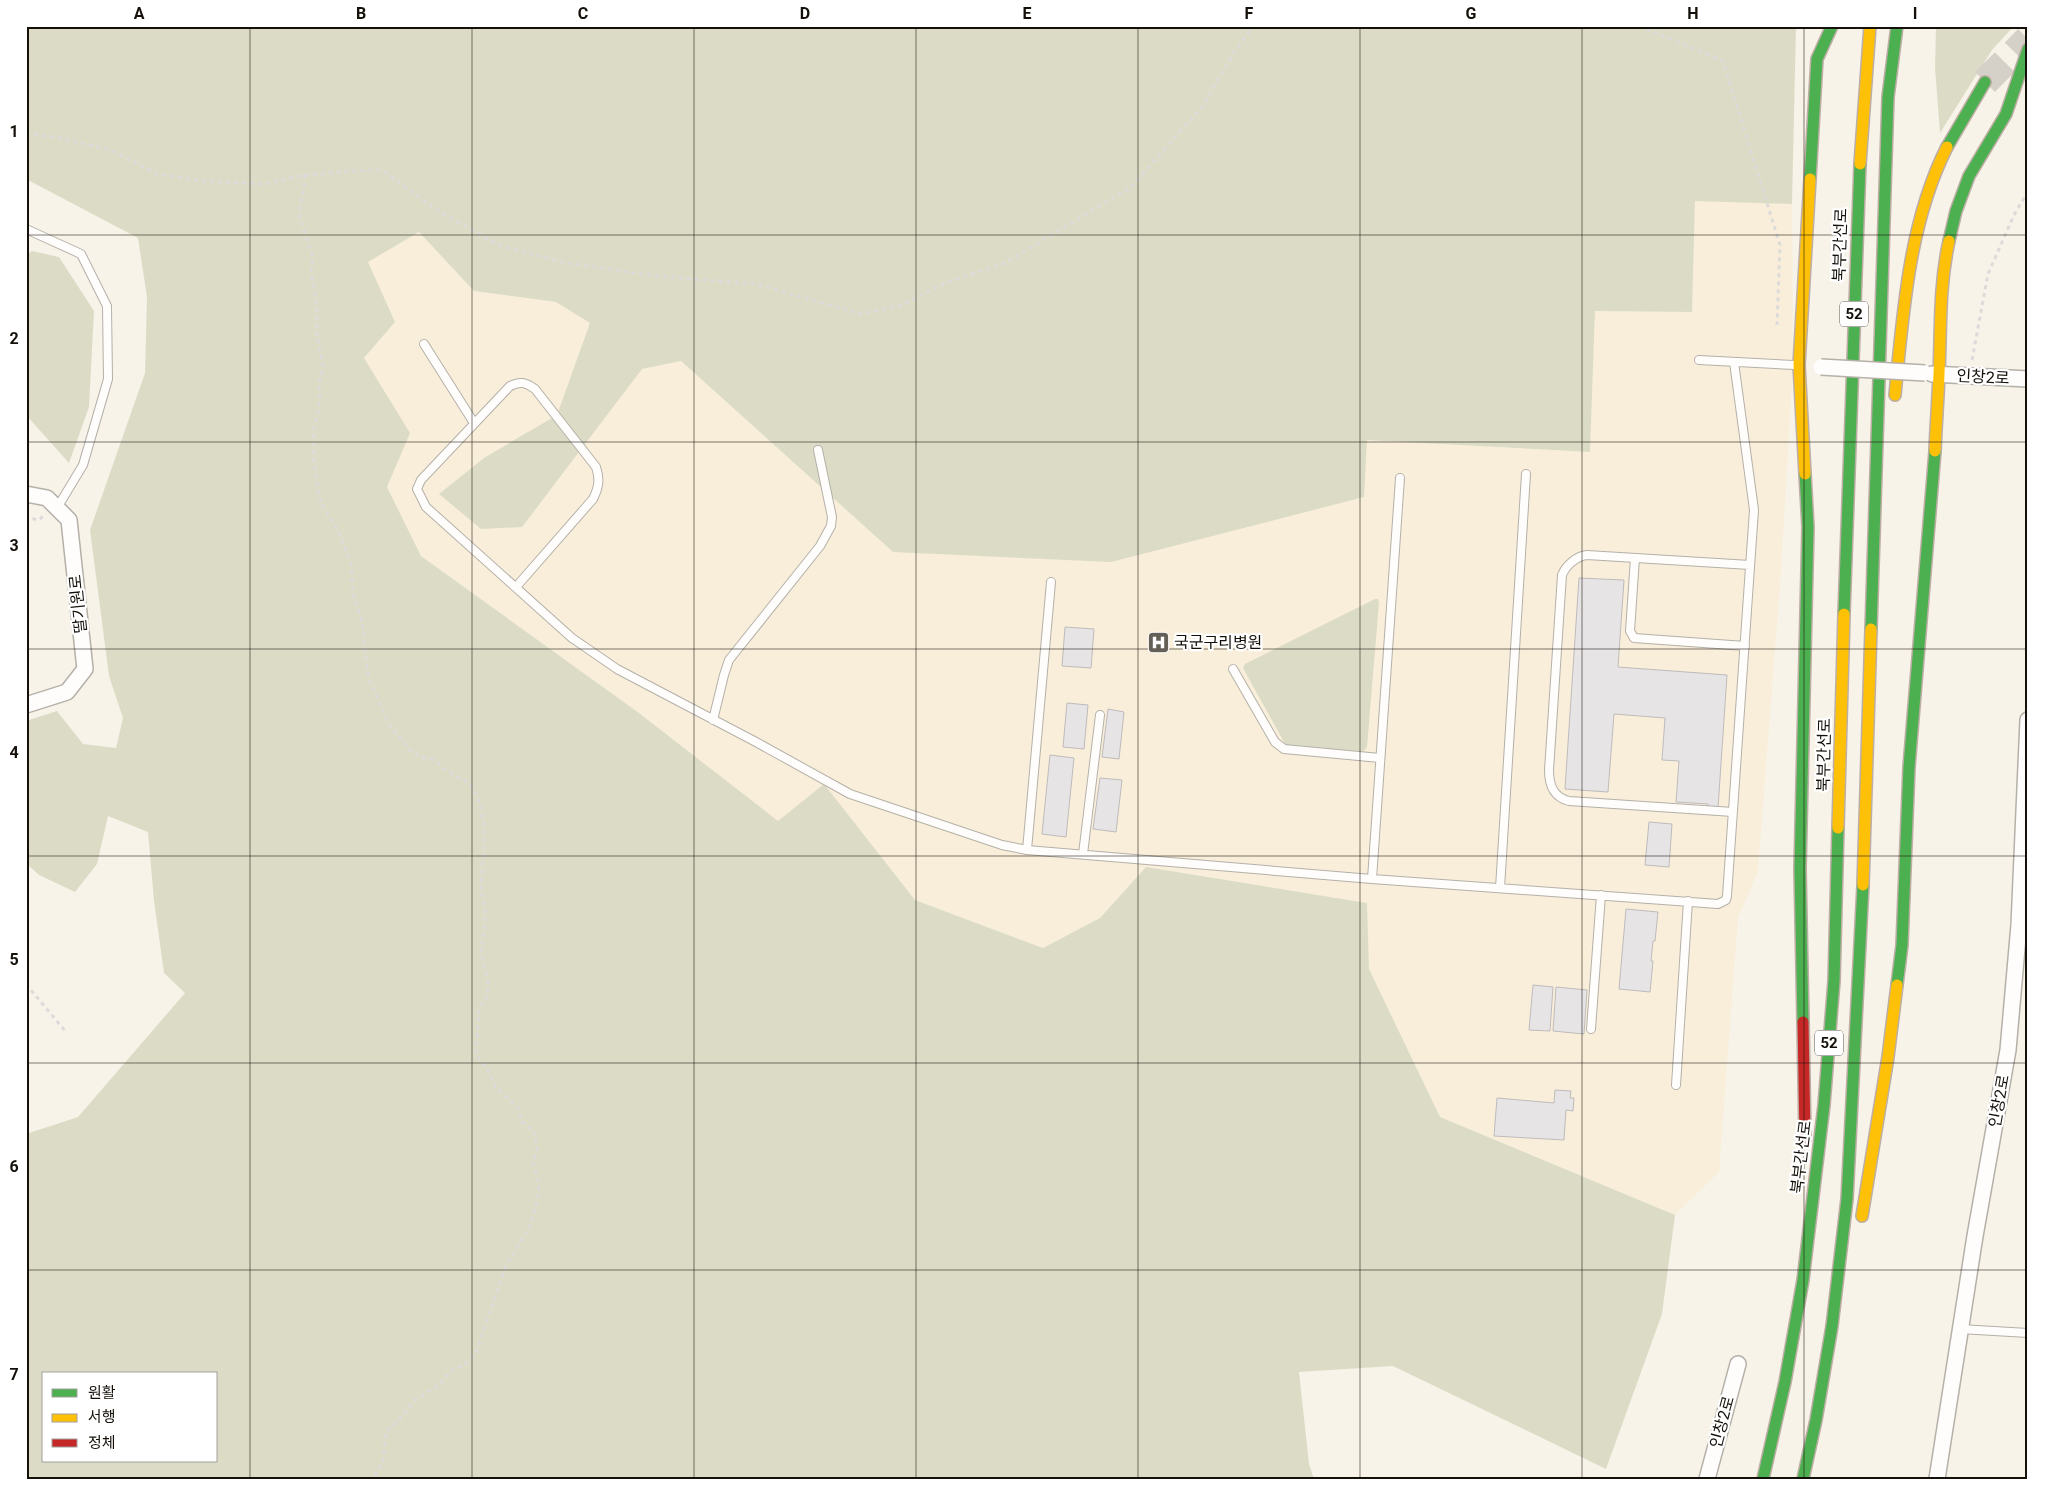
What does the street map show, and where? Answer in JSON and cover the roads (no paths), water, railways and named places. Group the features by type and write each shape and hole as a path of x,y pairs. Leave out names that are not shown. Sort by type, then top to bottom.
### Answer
{"highway":[{"path":"1806,1149 1800,846 1808,527 1799,365 1817,59 1823,26"},
{"path":"1817,59 1832,26"},
{"name":"북부간선로","path":"1763,1479 1785,1382 1803,1280 1824,1105 1834,981 1844,592 1858,190 1870,26"},
{"name":"52","path":"1803,1479 1816,1420 1832,1326 1847,1199 1862,935 1888,97 1897,26"},
{"path":"1860,1226 1888,1057 1902,945 1910,741 1926,574 1932,373 1940,300 1949,237 1956,211 1969,176 2006,114 2028,49"},
{"path":"1894,407 1907,294 1919,230 1940,162 1985,82"},
{"path":"1872,565 1888,462"},
{"path":"1803,1280 1806,1163"},
{"path":"1832,1326 1852,1257"}],"street":[{"name":"인창2로","path":"1799,365 2028,379"},
{"path":"26,494 47,498 58,508"},
{"name":"딸기원로","path":"26,705 67,692 85,669 69,520 58,508"},
{"name":"인창2로","path":"1937,1479 1974,1236 2008,1050 2019,925 2028,720"},
{"name":"인창2로","path":"1707,1479 1738,1364"}],"lane":[{"path":"26,229 81,254 107,306 108,379 83,465 58,508"},
{"path":"424,344 474,423"},
{"path":"1699,360 1799,365"},
{"path":"516,587 593,499 598,487 599,476 596,466 534,389 527,384 518,382 510,386 421,480 417,488 426,507 572,638 617,670 850,794 1002,845 1027,850 1372,879 1718,904 1726,900 1754,510 1754,494 1734,362"},
{"path":"713,720 729,660 824,541 831,526 832,517 818,450"},
{"path":"1500,888 1526,474"},
{"path":"1372,879 1400,478"},
{"path":"1733,812 1569,801 1560,798 1553,790 1549,770 1564,571 1583,555 1750,566"},
{"path":"1636,558 1630,631 1634,638 1745,646"},
{"path":"1027,850 1051,582"},
{"path":"1233,669 1279,746 1288,751 1380,758"},
{"path":"1083,854 1100,715"},
{"path":"1591,1029 1602,895"},
{"path":"1676,1085 1688,901"},
{"path":"1960,1329 2028,1334"}],"tunnel":[{"path":"1985,82 2028,39"}],"place":[{"name":"국군구리병원","path":"1158,642"}]}
